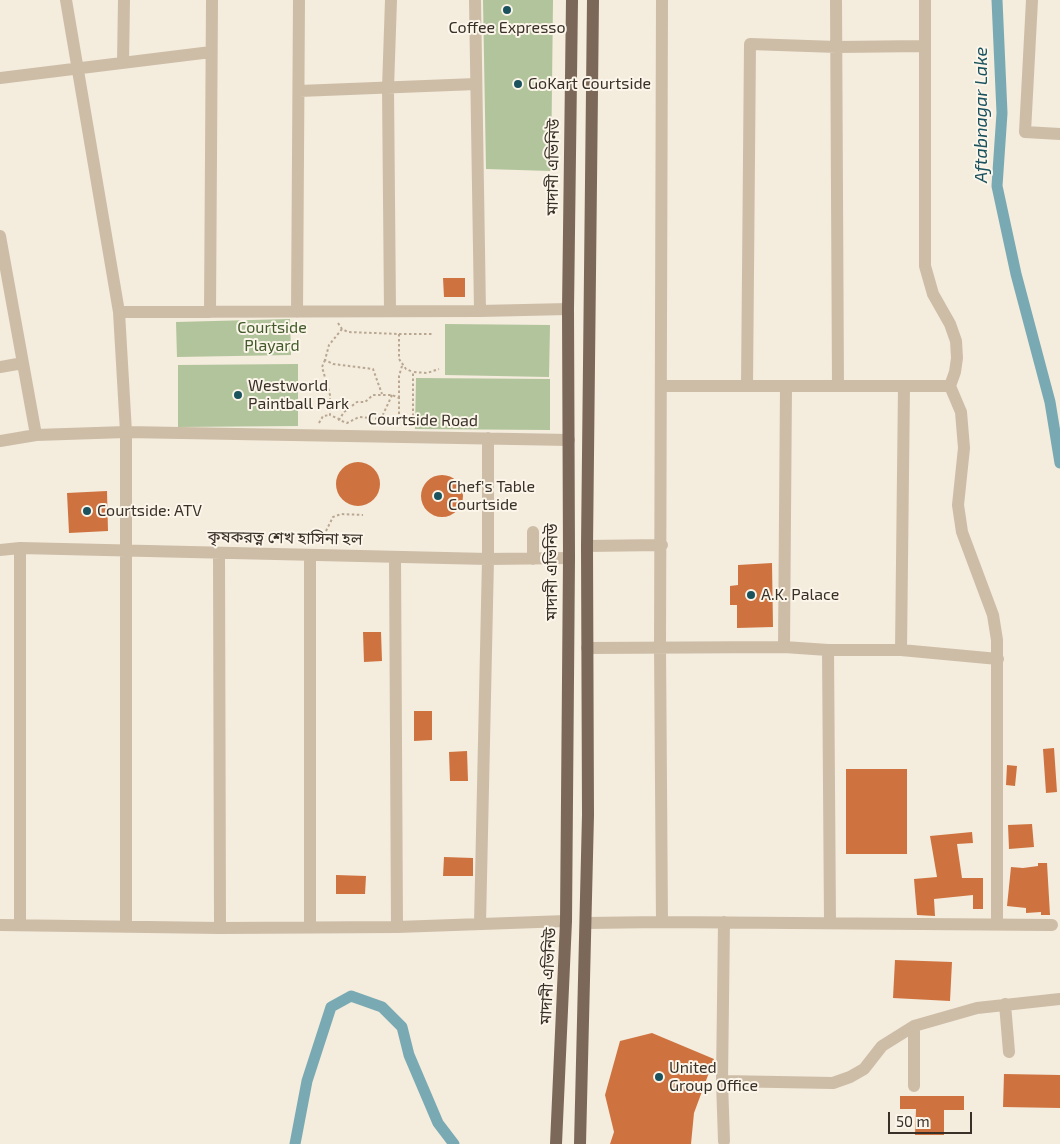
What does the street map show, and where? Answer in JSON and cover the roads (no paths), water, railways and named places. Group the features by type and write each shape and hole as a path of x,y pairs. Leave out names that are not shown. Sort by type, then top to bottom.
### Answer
{"main road":[{"name":"মাদানী এভিনিউ","path":"556,1144 566,921 569,558 568,309 572,0"},
{"path":"580,1144 586,923 587,546 593,0"},
{"path":"568,309 590,306"},
{"path":"569,440 588,439"}],"street":[{"path":"66,0 119,312 126,432 124,551 126,926"},
{"path":"123,63 124,0"},
{"path":"210,312 212,0"},
{"path":"296,312 299,0"},
{"path":"390,311 388,88 391,0"},
{"path":"475,0 480,311"},
{"path":"662,0 662,545 660,646 662,922"},
{"path":"836,0 838,386"},
{"path":"925,0 925,266 931,288 956,341 957,358 950,386 961,412 963,428 964,448 958,497 962,532 993,615 998,658 997,923"},
{"path":"1032,0 1025,132 1060,134"},
{"path":"747,386 750,44 837,47 924,46"},
{"path":"0,78 211,52"},
{"path":"299,91 476,84"},
{"path":"0,236 36,435"},
{"path":"119,312 568,309"},
{"path":"0,367 23,363"},
{"path":"662,386 950,386"},
{"path":"784,647 786,386"},
{"path":"901,650 904,386"},
{"name":"Courtside Road","path":"0,441 36,435 126,432 569,440"},
{"path":"480,924 488,559 488,438"},
{"path":"533,532 533,559"},
{"path":"587,546 662,545"},
{"path":"20,548 20,924"},
{"name":"কৃষকরত্ন শেখ হাসিনা হল","path":"0,550 20,548 488,559 569,558"},
{"path":"219,553 220,928"},
{"path":"310,555 310,927"},
{"path":"395,557 397,927"},
{"path":"587,648 660,646 784,647 828,650 901,650 998,658"},
{"path":"828,650 830,922"},
{"path":"0,925 220,928 397,927 566,921"},
{"path":"724,922 722,1081 724,1141"},
{"path":"586,923 830,922 1052,925"},
{"path":"722,1081 832,1083 850,1078 864,1069 882,1046 914,1026 977,1008 1060,999"},
{"path":"1005,1004 1009,1052"},
{"path":"914,1026 914,1086"}],"waterway":[{"name":"Aftabnagar Lake","path":"997,0 1002,113 997,186 1016,274 1050,402 1060,463"},
{"path":"295,1144 307,1081 331,1007 351,996 382,1007 402,1027 409,1055 438,1123 454,1144"}],"place":[{"name":"Coffee Expresso","path":"507,10"},
{"name":"GoKart Courtside","path":"518,84"},
{"name":"Westworld Paintball Park","path":"238,395"},
{"name":"Chef's Table Courtside","path":"438,496"},
{"name":"Courtside: ATV","path":"87,511"},
{"name":"A.K. Palace","path":"751,595"},
{"name":"United Group Office","path":"659,1077"}],"park label":[{"name":"Courtside Playard","path":"272,337"}]}
